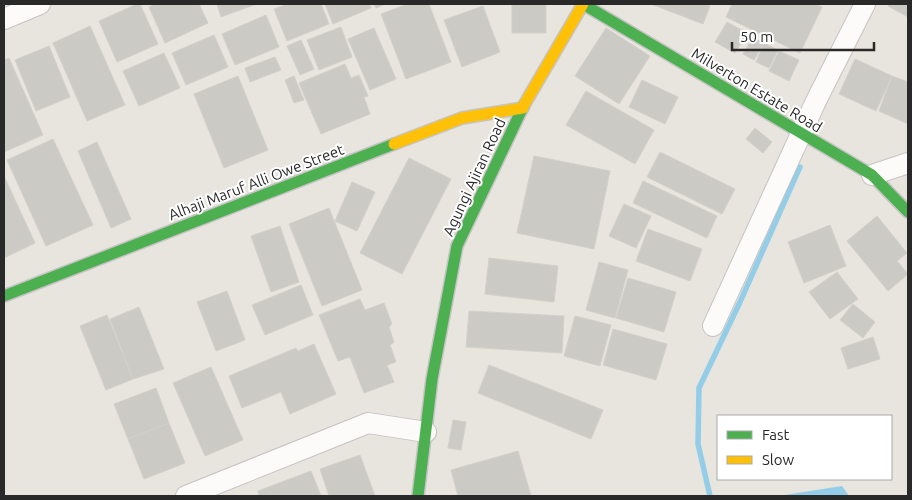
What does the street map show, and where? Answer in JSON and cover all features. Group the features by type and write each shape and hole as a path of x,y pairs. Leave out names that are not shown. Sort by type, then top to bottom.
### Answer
{"street":[{"path":"4,19 40,4"},
{"name":"Agungi Ajiran Road","path":"418,496 432,379 457,246 523,108 583,4"},
{"name":"Milverton Estate Road","path":"583,4 872,175 908,212"},
{"path":"713,326 801,134 865,4"},
{"name":"Alhaji Maruf Alli Owe Street","path":"4,296 462,118 523,108"},
{"path":"872,175 908,163"},
{"path":"186,496 368,423 426,432"}],"water":[{"path":"842,486 849,496 778,496"}],"building":[{"path":"140,4 158,44 117,62 99,21"},
{"path":"155,4 199,4 208,23 165,43 149,7"},
{"path":"217,4 257,4 221,17"},
{"path":"288,4 321,4 329,24 287,41 274,9"},
{"path":"325,4 370,4 371,8 333,24"},
{"path":"374,4 386,4 376,8"},
{"path":"408,4 429,4 451,62 406,79 381,14"},
{"path":"512,4 546,4 546,33 512,33"},
{"path":"651,4 703,4 710,6 703,24"},
{"path":"732,4 814,4 822,7 800,53 726,17"},
{"path":"889,4 908,4 908,17 888,6"},
{"path":"483,6 500,52 462,67 444,20"},
{"path":"266,15 279,47 235,65 222,34"},
{"path":"727,22 747,33 735,53 715,42"},
{"path":"90,26 125,105 87,121 53,43"},
{"path":"341,27 352,57 319,70 307,40"},
{"path":"374,28 396,79 370,90 348,39"},
{"path":"606,28 650,56 619,104 575,76"},
{"path":"214,35 228,67 186,85 172,53"},
{"path":"753,37 764,43 754,60 743,54"},
{"path":"301,40 314,69 300,75 287,46"},
{"path":"764,43 778,50 769,68 756,62"},
{"path":"49,46 70,97 36,111 15,60"},
{"path":"779,51 799,60 789,81 769,71"},
{"path":"164,53 180,88 139,106 123,71"},
{"path":"275,57 281,70 250,82 245,68"},
{"path":"9,58 43,135 4,152 4,60"},
{"path":"855,59 892,76 876,111 839,94"},
{"path":"345,64 351,78 359,75 368,96 364,97 370,114 321,134 299,83"},
{"path":"238,76 268,150 224,168 194,94"},
{"path":"294,76 304,100 294,103 285,80"},
{"path":"892,76 908,82 908,124 879,111"},
{"path":"642,80 678,97 665,124 629,107"},
{"path":"586,91 654,130 635,164 566,125"},
{"path":"755,128 772,142 763,153 746,139"},
{"path":"53,139 93,225 46,246 7,160"},
{"path":"97,142 131,219 111,228 78,151"},
{"path":"660,152 735,189 722,214 647,177"},
{"path":"534,156 610,171 594,249 517,233"},
{"path":"409,158 451,179 402,274 360,253"},
{"path":"4,176 35,243 4,258"},
{"path":"643,181 717,216 707,238 633,203"},
{"path":"352,182 375,192 357,231 335,221"},
{"path":"624,204 651,216 636,248 609,236"},
{"path":"329,208 362,290 322,306 289,224"},
{"path":"877,216 907,253 897,261 908,274 888,291 847,241"},
{"path":"830,225 846,266 804,283 788,242"},
{"path":"280,226 299,282 271,292 251,236"},
{"path":"648,229 702,249 690,281 636,261"},
{"path":"489,258 558,266 554,302 485,294"},
{"path":"599,262 628,270 615,318 586,310"},
{"path":"837,272 858,299 830,319 809,292"},
{"path":"628,278 676,292 664,332 616,318"},
{"path":"301,285 313,315 265,335 252,305"},
{"path":"227,291 245,340 216,351 197,302"},
{"path":"360,299 365,310 384,303 392,324 389,327 394,342 390,345 396,362 387,365 394,382 364,393 350,357 338,361 319,315"},
{"path":"853,304 875,322 863,338 840,320"},
{"path":"139,307 164,369 133,379 110,319"},
{"path":"469,311 564,316 562,353 466,347"},
{"path":"107,315 133,379 106,390 80,326"},
{"path":"575,316 611,325 600,366 564,356"},
{"path":"613,329 667,344 656,380 603,365"},
{"path":"873,337 880,359 848,369 841,348"},
{"path":"314,344 336,394 290,414 281,392 242,408 229,376 296,348 298,351"},
{"path":"489,365 603,410 591,439 478,393"},
{"path":"211,367 243,440 205,456 173,383"},
{"path":"156,388 169,423 128,439 114,404"},
{"path":"453,420 466,422 461,450 448,448"},
{"path":"169,423 185,463 144,479 128,439"},
{"path":"518,451 531,496 458,496 451,470"},
{"path":"360,455 375,496 329,496 320,469"},
{"path":"311,471 321,496 259,496 258,491"}],"waterway":[{"path":"710,496 698,444 699,388 740,302 800,167"}],"traffic: fast":[{"path":"583,4 872,175 908,212"},
{"path":"418,496 432,379 457,246 524,105"},
{"path":"4,296 394,144"}],"traffic: slow":[{"path":"524,105 583,4"},
{"path":"394,144 462,118 523,108"}]}
